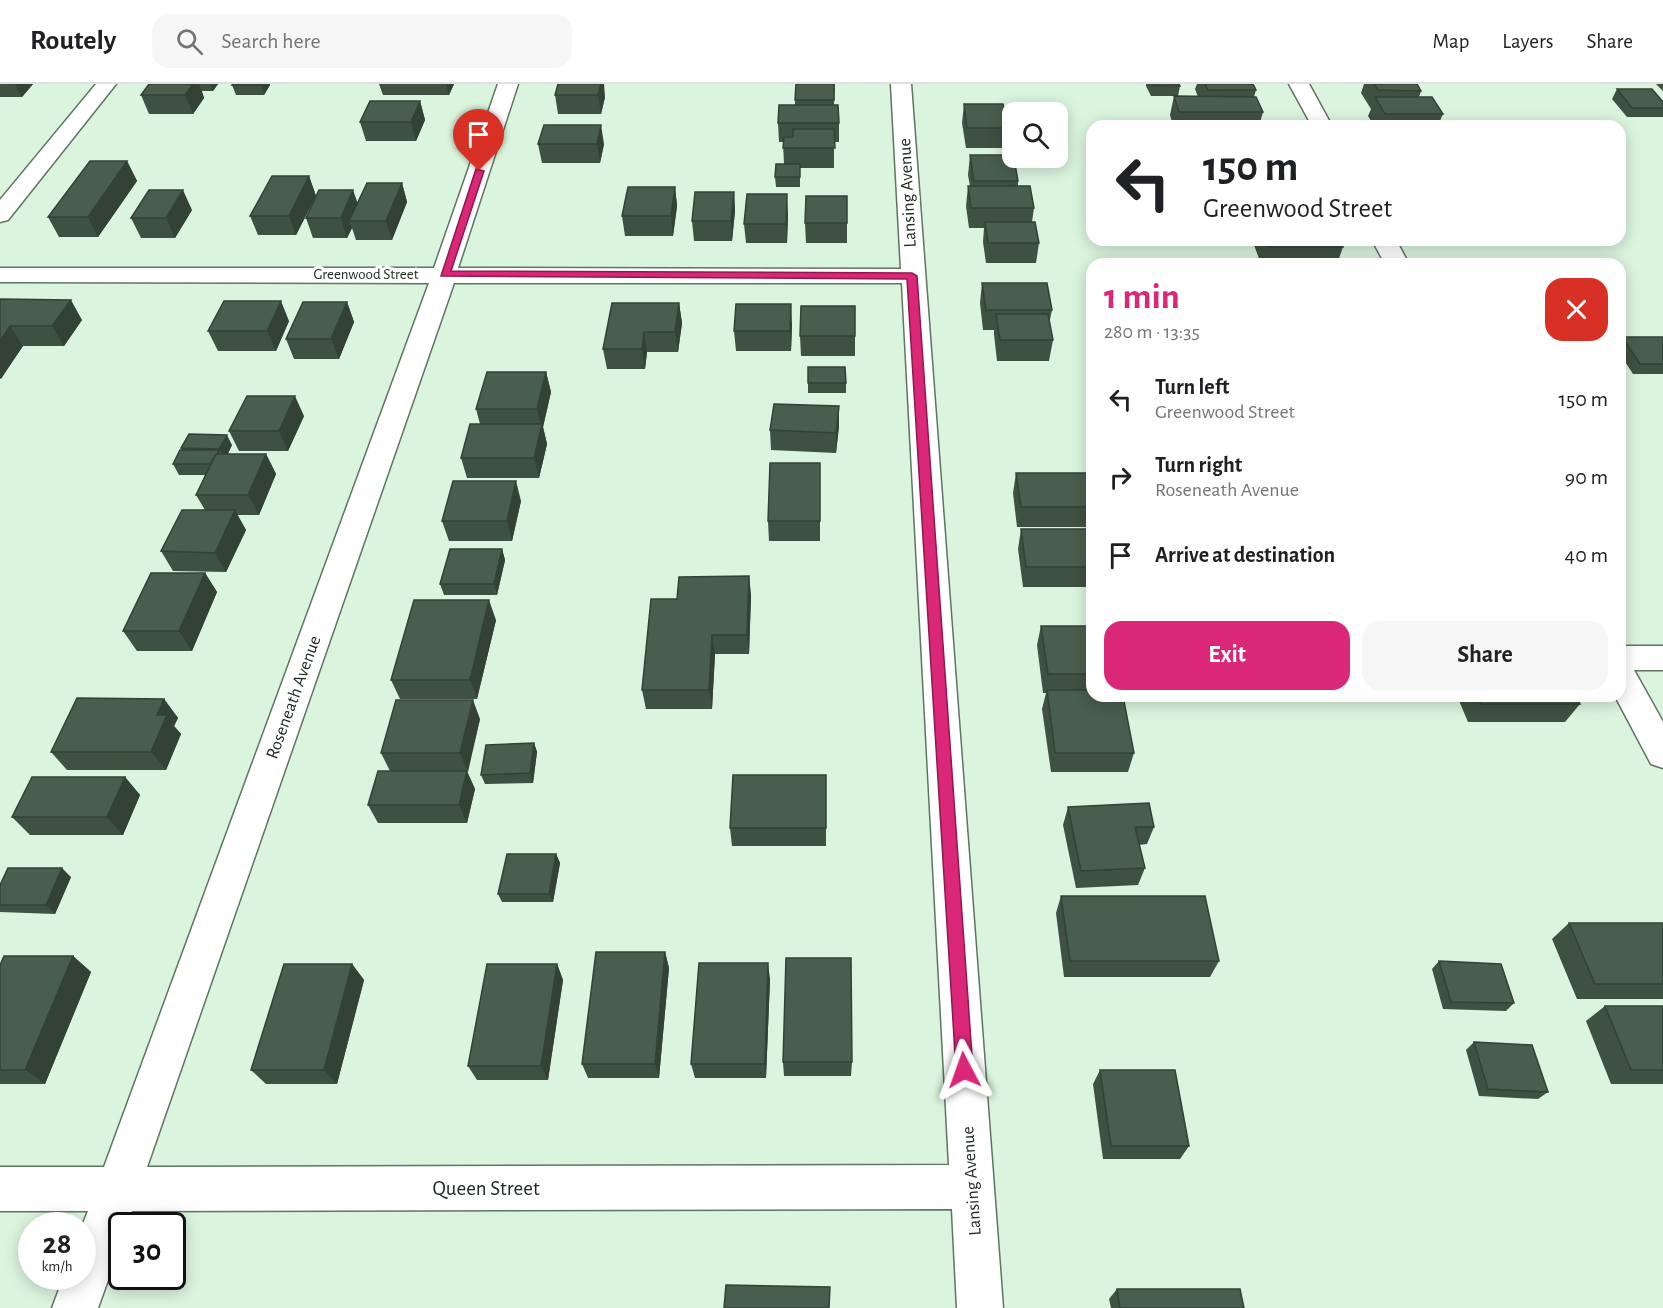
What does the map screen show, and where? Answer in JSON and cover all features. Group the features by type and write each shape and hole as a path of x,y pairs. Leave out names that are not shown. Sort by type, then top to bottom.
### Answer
{"street":[{"path":"0,215 106,84"},
{"name":"Roseneath Avenue","path":"75,1308 445,274 508,84"},
{"name":"Lansing Avenue","path":"901,84 980,1308"},
{"path":"1299,84 1319,120"},
{"name":"Greenwood Street","path":"0,275 912,276"},
{"path":"1626,658 1663,658"},
{"path":"1626,685 1663,754"},
{"name":"Queen Street","path":"0,1189 117,1191 972,1187"}],"building":[{"path":"149,84 193,84 185,95 141,95"},
{"path":"261,84 261,85 232,85"},
{"path":"558,84 601,84 598,95 555,95"},
{"path":"796,84 834,84 834,100 795,100"},
{"path":"1152,84 1179,84 1180,86 1153,86"},
{"path":"1205,84 1253,84 1256,90 1208,90"},
{"path":"1374,84 1417,84 1421,91 1378,90"},
{"path":"1617,89 1652,89 1663,102 1663,108 1632,108"},
{"path":"1174,96 1256,97 1263,112 1179,112"},
{"path":"1375,97 1432,97 1443,114 1385,114"},
{"path":"370,101 420,101 411,122 360,122"},
{"path":"964,104 1002,104 1002,128 967,128"},
{"path":"779,105 838,105 839,123 778,123"},
{"path":"544,125 601,125 597,144 538,144"},
{"path":"793,129 834,129 835,148 783,148 784,137 793,137"},
{"path":"970,155 1002,155 1002,168 1016,168 1018,181 974,181"},
{"path":"90,161 127,161 88,217 48,217"},
{"path":"776,164 800,164 800,177 775,177"},
{"path":"272,176 309,176 289,216 250,216"},
{"path":"367,183 402,183 386,221 349,221"},
{"path":"968,186 1030,186 1034,208 971,208"},
{"path":"628,187 675,187 671,216 622,216"},
{"path":"149,190 183,190 166,218 131,218"},
{"path":"319,190 353,190 341,218 306,218"},
{"path":"695,192 734,192 731,221 692,221"},
{"path":"747,194 787,194 786,224 744,224"},
{"path":"806,196 847,196 847,223 805,223"},
{"path":"985,222 1035,222 1039,243 988,243"},
{"path":"1269,246 1343,247 1269,247"},
{"path":"982,283 1047,283 1052,310 986,310"},
{"path":"0,299 71,300 52,326 10,326 0,341"},
{"path":"224,301 281,301 267,331 208,331"},
{"path":"303,302 347,302 331,339 286,339"},
{"path":"612,303 679,303 675,332 644,332 642,349 603,349"},
{"path":"736,304 791,304 790,331 734,331"},
{"path":"801,306 855,306 855,336 800,336"},
{"path":"996,314 1048,314 1053,340 1000,340"},
{"path":"1626,337 1663,337 1663,364 1640,364 1626,343"},
{"path":"808,367 845,367 846,383 808,383"},
{"path":"487,372 546,372 537,409 476,409"},
{"path":"247,396 295,396 279,431 229,431"},
{"path":"774,404 839,406 836,433 770,430"},
{"path":"470,424 542,424 534,458 461,458"},
{"path":"189,434 227,435 219,449 181,448"},
{"path":"180,450 219,450 210,464 173,464"},
{"path":"216,454 266,454 248,495 196,495"},
{"path":"770,463 820,463 820,521 768,521"},
{"path":"1016,473 1086,473 1086,507 1021,507"},
{"path":"453,481 516,481 507,521 442,521"},
{"path":"182,510 235,510 215,553 161,551"},
{"path":"1021,529 1086,529 1086,567 1026,567"},
{"path":"450,549 502,549 494,584 440,584"},
{"path":"151,573 205,573 179,631 123,631"},
{"path":"749,576 747,635 712,635 709,690 642,690 651,599 677,599 679,577"},
{"path":"414,600 489,600 470,680 391,680"},
{"path":"1041,626 1086,626 1086,674 1048,674"},
{"path":"1047,690 1086,690 1086,702 1124,702 1134,753 1055,753"},
{"path":"77,698 164,699 157,715 167,715 151,752 51,752"},
{"path":"396,700 473,700 460,753 381,753"},
{"path":"1480,702 1579,702 1580,704 1481,704"},
{"path":"534,743 530,773 481,775 486,745"},
{"path":"378,771 467,771 459,805 368,805"},
{"path":"733,775 826,775 826,828 730,828"},
{"path":"32,777 125,777 107,817 12,817"},
{"path":"1149,803 1154,827 1135,827 1145,868 1081,871 1068,807"},
{"path":"507,854 556,854 549,894 498,894"},
{"path":"8,868 62,868 46,905 0,905 0,885"},
{"path":"1061,896 1205,896 1219,961 1070,961"},
{"path":"1569,923 1663,923 1663,984 1595,984"},
{"path":"596,952 665,952 655,1064 582,1064"},
{"path":"4,956 73,956 25,1070 0,1070 0,965"},
{"path":"786,958 851,958 852,1062 783,1062"},
{"path":"1439,961 1501,964 1514,1003 1451,1002"},
{"path":"699,963 768,963 765,1064 691,1064"},
{"path":"284,964 352,964 324,1070 251,1070"},
{"path":"487,964 557,964 541,1066 468,1066"},
{"path":"1605,1006 1663,1006 1663,1070 1631,1070"},
{"path":"1474,1042 1532,1045 1548,1092 1488,1089"},
{"path":"1100,1070 1175,1070 1189,1146 1111,1146"},
{"path":"726,1285 830,1287 829,1308 724,1308"},
{"path":"1117,1289 1240,1289 1244,1308 1120,1308"}],"route":[{"path":"479,171 445,274 912,276 964,1070"}]}
